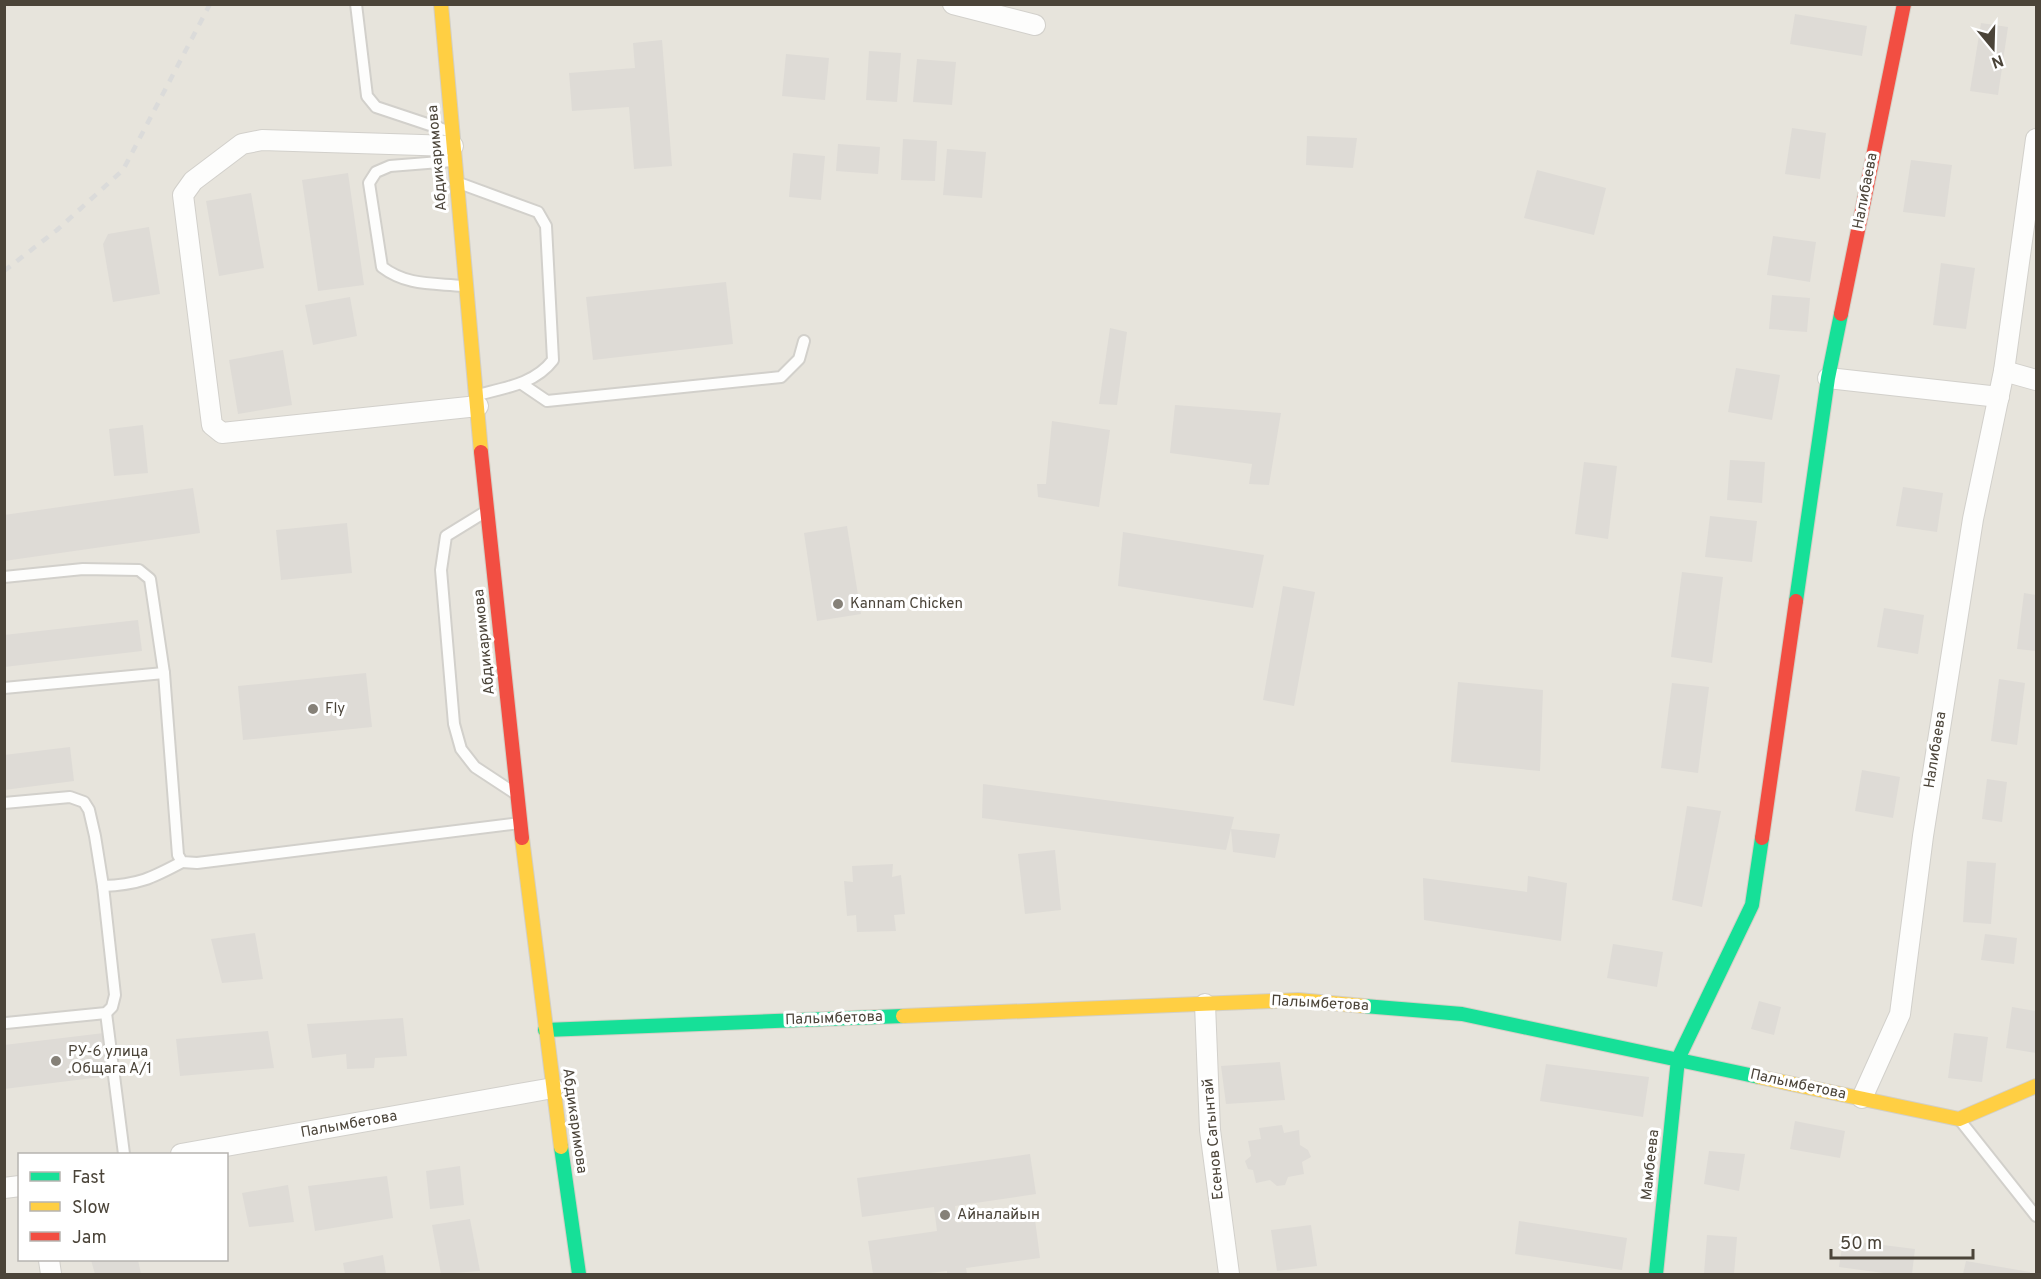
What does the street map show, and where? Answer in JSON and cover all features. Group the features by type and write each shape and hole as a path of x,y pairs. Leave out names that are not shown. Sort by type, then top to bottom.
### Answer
{"street":[{"name":"Абдикаримова","path":"441,4 477,400 520,823 545,1030 579,1275"},
{"path":"953,4 1035,25"},
{"name":"Налибаева","path":"1678,1059 1752,905 1828,378 1904,4"},
{"name":"Налибаева","path":"1862,1098 1900,1014 1923,836 1973,519 2000,397 2037,139"},
{"path":"453,146 262,140 242,144 193,181 183,195 212,425 222,433 477,400"},
{"path":"2004,371 2037,380"},
{"path":"1828,378 2000,397"},
{"name":"Палымбетова","path":"545,1030 1298,1000 1462,1014 1959,1119"},
{"name":"Есенов Сагынтай","path":"1205,1004 1210,1130 1229,1275"},
{"name":"Мамбеева","path":"1656,1275 1678,1059"},
{"path":"1959,1119 2037,1086"},
{"name":"Палымбетова","path":"192,1153 553,1088"}],"lane":[{"path":"356,4 367,96 376,107 453,146"},
{"path":"453,146 376,172 369,183 382,267 395,277 408,281 467,286"},
{"path":"456,182 538,212 546,226 553,360 546,369 522,384 477,400"},
{"path":"522,384 547,401 781,377 799,359 804,341"},
{"path":"488,510 446,536 441,570 454,724 461,749 475,767 517,795"},
{"path":"4,577 83,569 139,570 150,579 164,673 178,855 182,862"},
{"path":"4,688 164,673"},
{"path":"4,803 70,796 84,802 89,810 103,886 115,995 112,1006 106,1013 6,1023"},
{"path":"103,886 128,885 151,879 182,862 197,863 520,823"},
{"path":"106,1013 124,1153"},
{"path":"1959,1119 2037,1216"}],"shaded area":[{"path":"5,5 2036,5 2036,1274 5,1274"}],"building":[{"path":"1795,14 1867,26 1862,56 1790,44"},
{"path":"1981,23 2008,27 1998,95 1970,91"},
{"path":"662,40 672,166 634,169 629,107 572,111 569,73 635,68 633,43"},
{"path":"869,51 901,53 897,102 866,100"},
{"path":"786,54 829,58 825,100 782,96"},
{"path":"917,59 956,62 952,105 913,102"},
{"path":"1792,128 1826,133 1820,179 1785,174"},
{"path":"1307,136 1357,138 1353,168 1306,165"},
{"path":"903,139 937,141 935,181 901,180"},
{"path":"838,144 880,147 878,174 836,171"},
{"path":"947,149 986,152 982,198 943,195"},
{"path":"793,153 825,156 821,200 789,197"},
{"path":"1911,160 1952,165 1945,217 1903,212"},
{"path":"1537,170 1606,188 1594,235 1524,218"},
{"path":"348,173 364,285 318,291 302,180"},
{"path":"251,193 264,268 219,276 206,201"},
{"path":"149,227 160,294 113,302 103,244 108,234"},
{"path":"1773,236 1816,242 1810,282 1767,275"},
{"path":"1941,263 1975,268 1966,329 1933,325"},
{"path":"726,282 733,344 593,360 586,297"},
{"path":"1772,295 1810,298 1807,332 1769,329"},
{"path":"350,297 357,336 313,345 305,305"},
{"path":"1110,328 1127,332 1117,405 1099,404"},
{"path":"283,350 292,405 238,414 229,360"},
{"path":"1736,368 1780,375 1772,420 1728,412"},
{"path":"1175,405 1281,413 1269,485 1249,484 1252,464 1170,453"},
{"path":"1052,421 1110,430 1099,507 1038,497 1037,484 1046,484"},
{"path":"143,425 148,473 114,476 109,429"},
{"path":"1730,460 1765,462 1762,503 1727,500"},
{"path":"1584,462 1617,466 1608,539 1575,534"},
{"path":"1903,487 1943,493 1937,532 1896,526"},
{"path":"193,488 200,533 4,561 4,515"},
{"path":"1710,516 1757,521 1752,562 1705,557"},
{"path":"347,523 352,573 281,580 276,530"},
{"path":"847,526 861,614 817,621 804,533"},
{"path":"1123,532 1264,555 1253,608 1118,586"},
{"path":"1682,572 1723,577 1712,663 1671,657"},
{"path":"1283,586 1315,592 1294,706 1263,700"},
{"path":"2024,593 2036,595 2036,651 2017,649"},
{"path":"1884,608 1924,615 1918,654 1877,647"},
{"path":"138,620 142,651 4,667 4,635"},
{"path":"366,673 372,727 243,740 238,686"},
{"path":"1999,679 2025,683 2017,745 1991,741"},
{"path":"1458,682 1543,690 1540,771 1451,762"},
{"path":"1672,683 1709,687 1698,773 1661,768"},
{"path":"70,747 74,781 4,790 4,755"},
{"path":"1862,770 1900,777 1893,818 1855,811"},
{"path":"1987,779 2007,782 2002,822 1982,819"},
{"path":"983,784 1234,817 1226,850 982,818"},
{"path":"1687,806 1721,811 1702,907 1672,900"},
{"path":"1231,829 1280,834 1275,858 1233,852"},
{"path":"1055,850 1061,910 1025,914 1018,854"},
{"path":"1967,861 1996,863 1991,924 1963,922"},
{"path":"893,864 892,877 901,875 905,914 894,915 896,931 857,932 856,915 847,916 844,881 853,882 852,866"},
{"path":"1528,876 1567,883 1561,941 1424,920 1423,878 1527,892"},
{"path":"255,933 263,979 222,983 211,939"},
{"path":"1985,934 2017,938 2014,964 1981,960"},
{"path":"1613,944 1663,952 1657,987 1607,978"},
{"path":"1759,1001 1781,1007 1774,1035 1751,1029"},
{"path":"2012,1007 2036,1011 2036,1053 2006,1048"},
{"path":"403,1018 407,1056 375,1058 374,1068 347,1069 346,1054 312,1058 307,1024"},
{"path":"268,1031 274,1068 180,1076 176,1039"},
{"name":"РУ-6 улица .Общага А/1","path":"104,1033 109,1076 4,1089 4,1045"},
{"path":"1954,1033 1988,1037 1982,1082 1948,1078"},
{"path":"1280,1062 1285,1100 1226,1104 1221,1066"},
{"path":"1546,1064 1649,1077 1643,1117 1540,1101"},
{"path":"1795,1121 1845,1131 1840,1158 1790,1149"},
{"path":"1282,1125 1284,1133 1299,1130 1300,1145 1308,1150 1311,1157 1302,1162 1304,1174 1288,1177 1285,1185 1277,1186 1270,1180 1256,1183 1253,1170 1248,1169 1245,1161 1251,1156 1248,1141 1261,1139 1259,1128"},
{"path":"1709,1151 1745,1154 1739,1191 1704,1184"},
{"name":"Айналайын","path":"1030,1154 1036,1194 955,1206 957,1223 1034,1212 1040,1258 966,1268 967,1274 947,1274 947,1271 920,1274 873,1274 868,1241 937,1231 934,1207 862,1217 857,1178"},
{"path":"460,1166 464,1205 430,1209 426,1171"},
{"path":"387,1176 393,1218 315,1231 308,1186"},
{"path":"288,1185 294,1222 249,1227 242,1193"},
{"path":"470,1219 480,1271 441,1274 432,1225"},
{"path":"1519,1221 1627,1238 1622,1270 1515,1254"},
{"path":"1311,1225 1317,1266 1277,1271 1271,1230"},
{"path":"1707,1235 1737,1237 1734,1274 1704,1274"},
{"path":"1843,1240 1915,1249 1912,1274 1891,1274 1839,1267"},
{"path":"383,1255 386,1274 345,1274 343,1263"},
{"path":"91,1261 138,1261 141,1274 95,1274"},
{"path":"1966,1261 2030,1272 2030,1274 1963,1274"}],"railway":[{"path":"4,271 57,230 123,170 210,4"}],"traffic: fast":[{"path":"1796,601 1828,378 1841,314"},
{"path":"1656,1274 1678,1059 1752,905 1762,838"},
{"path":"1364,1006 1462,1014 1759,1077"},
{"path":"545,1030 903,1016"},
{"path":"561,1147 579,1274"}],"traffic: slow":[{"path":"441,4 481,452"},
{"path":"522,838 561,1147"},
{"path":"903,1016 1298,1000 1364,1006"},
{"path":"1759,1077 1959,1119 2036,1086"}],"traffic: jam":[{"path":"1841,314 1904,4"},
{"path":"481,452 522,838"},
{"path":"1762,838 1796,601"}],"place":[{"name":"Kannam Chicken","path":"838,604"},
{"name":"Fly","path":"313,709"},
{"name":"РУ-6 улица .Общага А/1","path":"56,1061"},
{"name":"Айналайын","path":"945,1215"}]}
